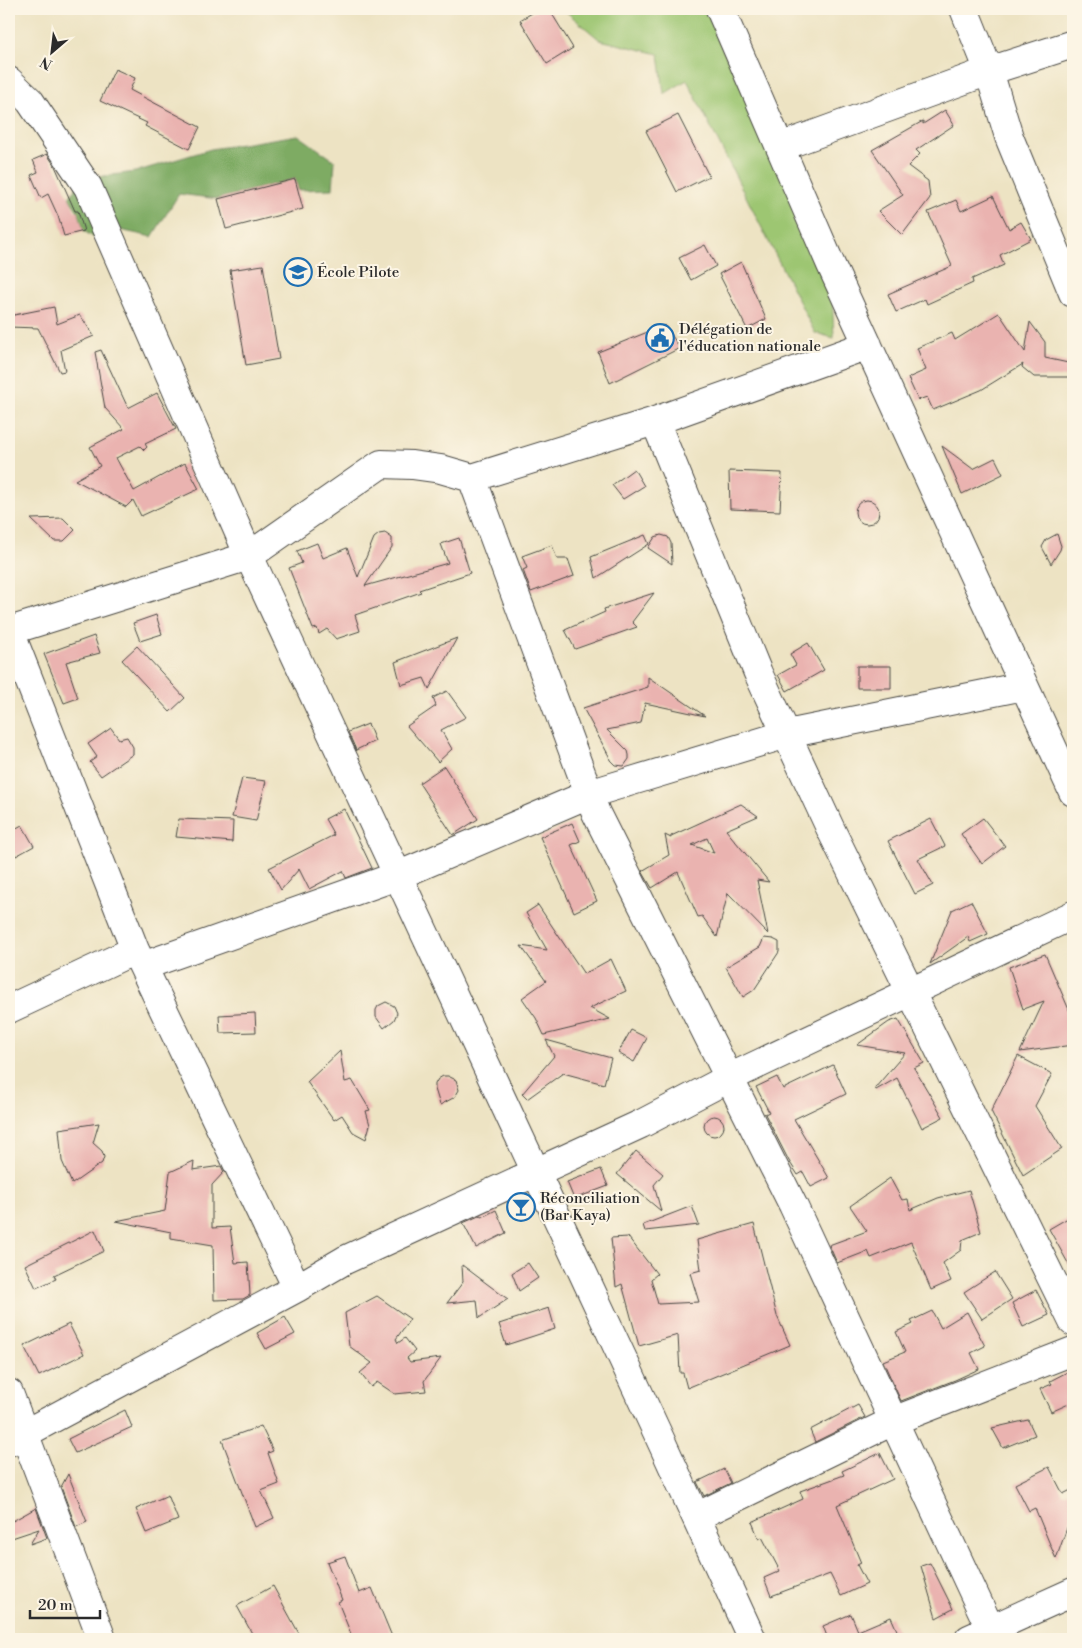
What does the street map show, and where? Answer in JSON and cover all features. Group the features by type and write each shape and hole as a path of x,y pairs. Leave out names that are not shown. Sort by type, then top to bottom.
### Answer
{"street":[{"path":"720,9 831,264 1073,792"},
{"path":"964,9 989,72 1009,137 1073,293"},
{"path":"780,147 1073,44"},
{"path":"9,81 30,101 88,187 249,556 752,1639"},
{"path":"298,1288 139,958 9,630 249,556 381,464 412,465 472,478 655,420 868,345"},
{"path":"655,420 758,673 831,830 1073,1322"},
{"path":"472,478 596,813 793,1205 893,1421 985,1636 1073,1592"},
{"path":"9,1009 139,958 397,876 589,794 787,734 1024,686"},
{"path":"17,1437 298,1288 345,1260 641,1124 729,1078 1073,916"},
{"path":"696,1517 893,1421 1073,1351"},
{"path":"9,1393 17,1437 102,1639"}],"green space":[{"path":"563,9 706,9 724,52 831,265 834,338 815,333 687,80 664,94 659,54 600,40"},
{"path":"298,135 335,161 333,189 298,190 295,179 218,199 179,194 152,237 120,230 99,241 84,231 78,211 69,198 82,179 135,172 211,149"}],"building":[{"path":"539,9 549,9 573,48 547,64 520,20"},
{"path":"115,69 135,78 130,90 200,127 189,149 145,126 147,123 100,101"},
{"path":"945,110 954,125 916,150 920,154 908,166 928,181 930,198 902,235 878,211 903,195 872,150 923,121 923,124"},
{"path":"678,115 709,176 677,192 646,131"},
{"path":"47,154 55,166 75,211 78,211 84,231 64,236 58,216 48,194 41,198 31,175 38,172 33,160"},
{"path":"295,179 303,209 226,229 218,199"},
{"path":"993,196 1009,229 1021,222 1031,239 1000,255 1004,265 972,279 973,283 927,304 925,299 896,312 888,294 952,266 928,212 956,200 961,211"},
{"path":"705,245 716,266 691,280 679,258"},
{"path":"741,262 766,319 747,329 719,274"},
{"path":"263,265 279,359 246,365 230,270"},
{"path":"54,307 57,324 80,315 94,336 61,350 65,371 60,372 38,328 9,327 9,316"},
{"path":"999,313 1025,352 1030,322 1045,342 1045,358 1073,364 1073,377 1034,377 1022,367 1023,364 981,390 933,410 927,397 918,400 908,378 926,370 917,348 952,333 955,340"},
{"path":"665,325 680,348 610,383 598,352"},
{"path":"101,350 128,408 157,393 176,429 145,444 147,447 144,450 140,446 116,458 134,491 185,463 199,489 141,516 133,500 126,507 75,480 100,466 90,447 124,429 105,408 95,352"},
{"path":"942,446 973,469 995,458 1003,474 962,494"},
{"path":"634,469 644,486 623,499 612,485"},
{"path":"729,471 782,473 780,511 730,509"},
{"path":"867,500 876,503 879,512 876,521 867,524 858,521 855,512 858,503"},
{"path":"63,518 75,530 64,541 54,541 31,519"},
{"path":"385,533 392,538 392,547 365,586 448,563 441,544 459,538 470,573 419,590 421,592 355,615 360,631 336,639 327,629 319,634 317,628 313,629 289,568 302,563 297,551 317,543 323,558 347,548 358,577 374,538 379,534"},
{"path":"1057,534 1061,546 1051,564 1042,547 1046,540"},
{"path":"645,535 649,544 596,578 591,557"},
{"path":"661,535 668,537 671,543 672,564 648,548 655,537"},
{"path":"552,545 557,559 568,559 574,576 531,592 523,570 527,568 522,556"},
{"path":"654,593 632,622 637,627 575,649 565,630 605,612 604,609"},
{"path":"156,615 162,634 140,641 133,623"},
{"path":"94,636 100,653 66,662 78,698 64,703 44,654"},
{"path":"457,638 429,689 424,678 401,685 395,662"},
{"path":"808,643 824,670 787,691 778,675 796,665 790,654"},
{"path":"137,646 185,698 170,712 122,660"},
{"path":"857,666 891,666 891,688 857,688"},
{"path":"648,677 705,716 645,703 641,723 607,730 628,751 629,755 629,759 624,766 615,765 610,760 583,708 648,687"},
{"path":"447,691 466,717 441,730 452,749 438,762 407,726 436,706 433,698"},
{"path":"368,724 375,741 356,750 348,732"},
{"path":"111,728 119,739 127,737 133,747 133,754 101,776 90,762 97,757 88,744"},
{"path":"444,766 478,819 453,835 419,783"},
{"path":"242,778 266,781 256,821 232,817"},
{"path":"741,804 758,816 726,830 769,882 757,880 768,934 728,893 717,937 702,916 698,917 678,872 652,888 642,871 669,855 665,835 671,838 671,836","holes":["707,838 714,853 692,845"]},
{"path":"344,809 372,868 346,878 343,871 309,889 299,869 281,890 269,868 334,835 325,819"},
{"path":"983,818 1005,846 982,864 961,834"},
{"path":"179,819 233,821 232,842 176,837"},
{"path":"931,819 945,846 918,859 933,885 915,894 888,841"},
{"path":"572,823 580,841 571,845 597,901 574,912 540,837"},
{"path":"22,825 34,846 16,856 9,843 9,832"},
{"path":"971,901 988,934 970,942 968,937 930,964 952,910"},
{"path":"538,905 584,974 611,959 626,991 590,1008 610,1019 544,1035 536,1018 522,998 546,981 521,946 547,950 526,913"},
{"path":"764,938 779,942 779,952 754,990 743,997 726,967 760,947"},
{"path":"1045,954 1073,1019 1073,1045 1020,1052 1044,1001 1023,1009 1009,967"},
{"path":"386,1002 394,1006 397,1013 394,1020 384,1028 376,1017 376,1010 378,1006"},
{"path":"255,1013 256,1032 220,1033 219,1015"},
{"path":"898,1019 924,1063 914,1068 943,1117 922,1128 897,1078 876,1090 875,1088 905,1053 857,1045 889,1022"},
{"path":"631,1030 647,1038 634,1062 618,1053"},
{"path":"546,1040 611,1058 604,1084 563,1073 527,1099 522,1094 554,1056"},
{"path":"340,1051 345,1082 352,1080 370,1110 366,1111 370,1125 366,1139 353,1132 342,1115 334,1120 307,1082"},
{"path":"1018,1056 1052,1074 1035,1106 1062,1149 1023,1175 991,1111"},
{"path":"833,1065 846,1094 794,1119 829,1178 811,1187 803,1172 798,1175 789,1161 765,1114 769,1112 756,1087 777,1077 783,1089"},
{"path":"443,1076 456,1080 459,1090 455,1097 440,1105 435,1084"},
{"path":"710,1116 718,1116 724,1122 724,1130 718,1136 710,1136 704,1130 704,1122"},
{"path":"99,1123 93,1143 102,1151 104,1157 102,1163 72,1184 62,1161 59,1129"},
{"path":"636,1151 663,1174 654,1185 661,1211 617,1174"},
{"path":"194,1161 193,1170 221,1166 224,1172 212,1185 212,1228 230,1227 235,1263 248,1262 250,1295 243,1299 214,1300 213,1245 171,1238 171,1232 116,1221 165,1211 170,1172"},
{"path":"601,1169 608,1186 574,1199 567,1182"},
{"path":"890,1178 902,1200 908,1199 910,1210 938,1198 969,1190 981,1232 962,1240 961,1250 943,1263 951,1281 931,1290 911,1242 871,1258 868,1251 837,1263 829,1245 867,1231 850,1206"},
{"path":"692,1206 699,1225 645,1231 643,1225"},
{"path":"496,1210 506,1233 476,1248 463,1223"},
{"path":"1073,1215 1073,1272 1049,1229"},
{"path":"754,1224 777,1316 790,1345 687,1388 683,1373 680,1373 678,1335 639,1346 622,1284 616,1287 611,1238 628,1237 657,1274 651,1279 658,1304 699,1302 690,1273 701,1270 697,1240"},
{"path":"95,1230 104,1251 54,1275 56,1279 36,1288 25,1265"},
{"path":"528,1263 538,1278 519,1291 512,1273"},
{"path":"462,1265 508,1299 479,1318 477,1300 447,1303 463,1282"},
{"path":"995,1272 1012,1299 982,1319 964,1292"},
{"path":"1036,1290 1049,1315 1023,1327 1012,1303"},
{"path":"377,1296 410,1319 396,1339 398,1343 405,1338 415,1351 407,1358 410,1362 441,1358 424,1381 426,1391 395,1394 377,1382 371,1387 360,1373 372,1363 349,1346 345,1313"},
{"path":"549,1308 555,1329 506,1345 499,1324"},
{"path":"932,1311 941,1328 967,1312 985,1346 971,1353 979,1369 901,1401 883,1361 905,1352 896,1332 913,1324 911,1321"},
{"path":"285,1317 295,1334 266,1349 257,1333"},
{"path":"69,1324 84,1354 39,1376 24,1346"},
{"path":"1073,1369 1073,1402 1051,1412 1040,1389 1052,1384 1050,1381"},
{"path":"858,1405 865,1417 815,1442 810,1430"},
{"path":"125,1410 132,1427 75,1453 68,1439"},
{"path":"1028,1420 1035,1435 1003,1448 992,1428"},
{"path":"261,1426 273,1451 268,1453 279,1484 261,1491 274,1518 255,1527 222,1440"},
{"path":"880,1453 893,1479 837,1505 861,1563 857,1565 867,1584 841,1596 830,1574 771,1596 764,1578 780,1571 762,1537 759,1539 752,1522 803,1499 800,1491 844,1475 842,1471"},
{"path":"1049,1467 1063,1494 1073,1489 1073,1511 1056,1559 1035,1508 1029,1511 1015,1484"},
{"path":"724,1469 731,1483 704,1496 697,1482"},
{"path":"68,1474 87,1522 76,1527 61,1487"},
{"path":"168,1495 178,1520 146,1533 136,1509"},
{"path":"36,1508 47,1538 30,1544 39,1529 9,1539 9,1523"},
{"path":"345,1556 359,1593 372,1588 393,1639 353,1639 338,1602 342,1600 327,1562"},
{"path":"930,1563 953,1609 936,1618 921,1566"},
{"path":"273,1586 302,1639 255,1639 237,1606"},
{"path":"851,1614 858,1631 891,1617 899,1635 889,1639 828,1639 823,1626"}],"place":[{"name":"École Pilote","path":"298,272"},
{"name":"Délégation de l'éducation nationale","path":"660,338"},
{"name":"Réconciliation (Bar Kaya)","path":"521,1207"}]}
